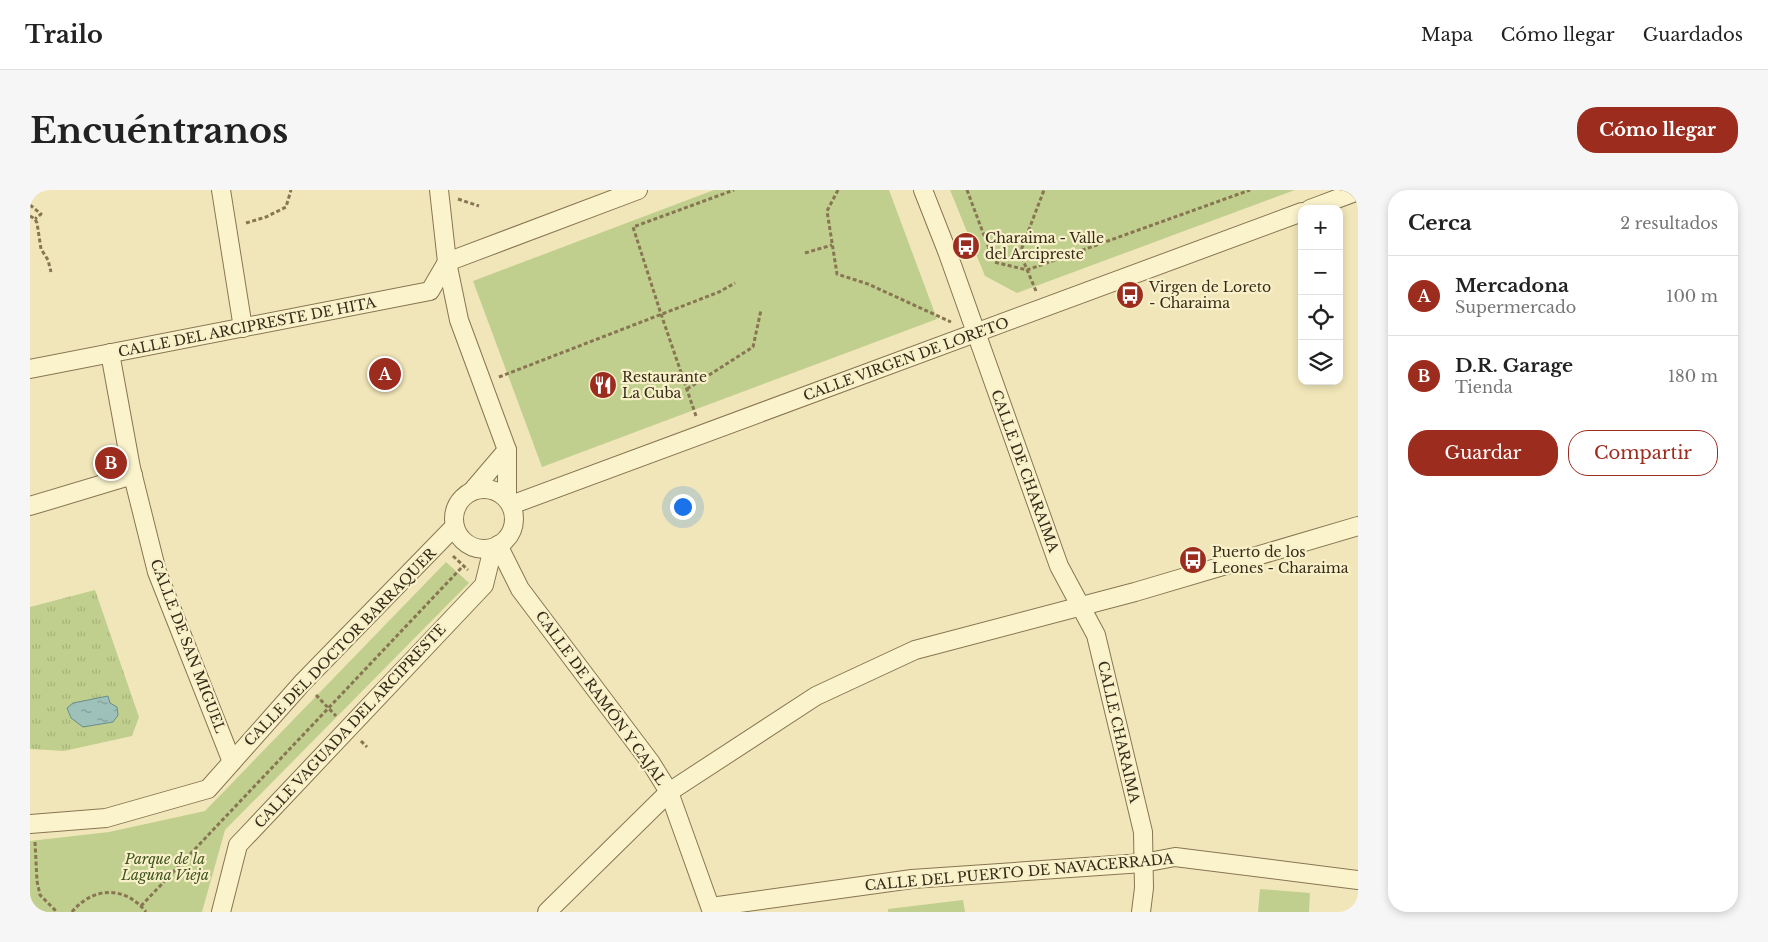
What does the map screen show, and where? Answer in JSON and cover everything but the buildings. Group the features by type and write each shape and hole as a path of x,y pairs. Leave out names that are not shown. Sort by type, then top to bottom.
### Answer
{"street":[{"path":"221,190 242,328"},
{"path":"439,190 446,262 459,320 481,384 507,450 508,502"},
{"path":"446,262 638,190"},
{"path":"924,190 976,332"},
{"path":"1321,205 1358,191"},
{"name":"CALLE VIRGEN DE LORETO","path":"508,502 703,434 1298,213"},
{"name":"CALLE DEL ARCIPRESTE DE HITA","path":"30,369 430,291 446,262"},
{"name":"CALLE DE CHARAIMA","path":"976,332 1059,566 1081,606"},
{"name":"CALLE DE SAN MIGUEL","path":"110,353 133,475 157,572 232,762"},
{"path":"472,491 481,488 490,489 499,493 508,502 514,516 513,528 507,538 496,546 477,548 463,540 454,527 455,510 458,502 472,491 507,450"},
{"path":"30,506 133,475"},
{"path":"547,912 669,792 816,696 914,650 1135,592 1358,526"},
{"name":"CALLE DEL DOCTOR BARRAQUER","path":"32,831 106,818 208,790 303,682 454,527"},
{"name":"CALLE DE RAMÓN Y CAJAL","path":"496,546 520,589 651,763 669,792 711,909"},
{"name":"CALLE VAGUADA DEL ARCIPRESTE","path":"221,912 238,845 484,585 496,546"},
{"name":"CALLE CHARAIMA","path":"1081,606 1096,635 1143,832 1143,863"},
{"name":"CALLE DEL PUERTO DE NAVACERRADA","path":"711,909 912,878 1143,863 1176,858 1358,880"},
{"path":"1141,912 1144,888 1143,863"}],"path":[{"path":"243,224 266,217 286,207 291,190"},
{"path":"703,434 633,227 734,190"},
{"path":"838,190 827,211 837,274 868,284 976,332"},
{"path":"967,190 994,262 1027,270 1250,190"},
{"path":"1043,308 1020,253 1044,190"},
{"path":"456,199 479,206"},
{"path":"30,204 41,214 35,219"},
{"path":"30,216 35,219 41,249 48,260 51,272"},
{"path":"805,253 832,245"},
{"path":"481,384 719,292 735,283"},
{"path":"687,389 753,347 761,310"},
{"path":"450,554 469,571"},
{"path":"141,906 464,566"},
{"path":"314,693 339,718"},
{"path":"32,831 40,894 57,912"},
{"path":"72,912 88,897 110,892 132,898 146,912"}],"green space":[{"path":"714,190 889,190 937,319 542,467 473,281"},
{"path":"950,190 1295,190 1017,293 985,276"},
{"name":"Parque de la Laguna Vieja","path":"446,562 469,583 225,830 202,912 30,912 30,841 109,832 205,811"},
{"path":"95,590 139,717 132,736 64,751 30,749 30,607"},
{"path":"1260,889 1310,893 1309,912 1258,912"},
{"path":"963,900 965,912 888,912 888,909"}],"water":[{"path":"108,696 110,703 117,707 118,715 113,722 83,727 71,718 67,708 73,703"}],"place":[{"name":"Charaima - Valle del Arcipreste","path":"966,246"},
{"name":"Virgen de Loreto - Charaima","path":"1130,295"},
{"name":"Mercadona","path":"385,374"},
{"name":"Restaurante La Cuba","path":"603,385"},
{"name":"D.R. Garage","path":"111,463"},
{"name":"Puerto de los Leones - Charaima","path":"1193,560"}]}
